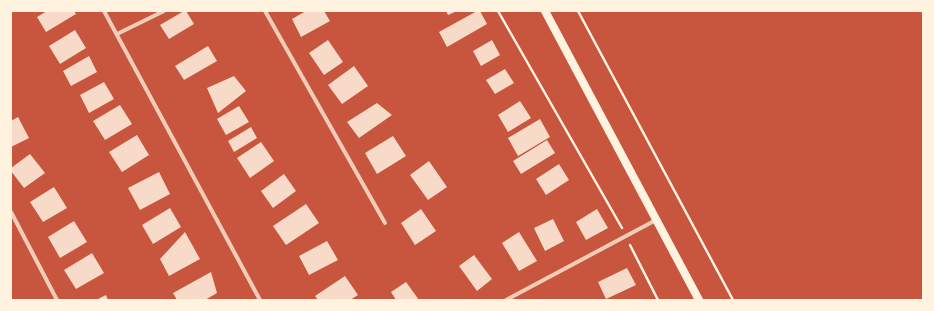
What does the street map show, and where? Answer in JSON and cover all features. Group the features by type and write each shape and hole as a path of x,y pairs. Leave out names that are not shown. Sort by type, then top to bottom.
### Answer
{"main road":[{"path":"545,11 699,300"}],"street":[{"path":"104,11 260,300"},
{"path":"117,34 164,11"},
{"path":"265,11 384,223"},
{"path":"11,212 57,300"},
{"path":"506,300 656,220"}],"path":[{"path":"498,11 626,236 658,300"},
{"path":"578,11 733,300"}],"building":[{"path":"47,11 74,11 76,14 46,32 37,17"},
{"path":"186,11 194,24 169,39 160,25"},
{"path":"306,11 324,11 330,21 301,37 292,19"},
{"path":"446,11 457,11 448,15"},
{"path":"477,11 480,11 487,24 447,47 439,32"},
{"path":"75,30 86,48 60,64 49,46"},
{"path":"328,40 343,62 324,75 309,53"},
{"path":"492,40 500,55 481,66 473,51"},
{"path":"208,46 217,61 184,80 175,66"},
{"path":"89,56 97,72 71,86 63,71"},
{"path":"354,66 368,86 342,104 328,85"},
{"path":"505,69 514,83 495,94 486,80"},
{"path":"234,76 246,91 218,113 207,88"},
{"path":"104,82 114,99 89,113 80,95"},
{"path":"520,101 531,118 508,132 498,115"},
{"path":"377,103 392,115 359,138 347,122"},
{"path":"120,105 132,124 105,140 93,121"},
{"path":"239,106 249,122 226,135 217,119"},
{"path":"18,117 29,138 11,147 11,121"},
{"path":"540,119 550,137 518,156 508,138"},
{"path":"251,127 257,138 234,152 228,141"},
{"path":"137,135 149,155 122,172 109,152"},
{"path":"393,136 406,156 377,174 365,153"},
{"path":"547,140 555,153 521,174 513,161"},
{"path":"261,142 274,161 250,178 237,158"},
{"path":"30,154 45,173 24,188 11,171 11,168"},
{"path":"429,161 447,187 428,200 410,175"},
{"path":"559,164 569,180 546,195 536,179"},
{"path":"159,172 170,194 140,210 128,188"},
{"path":"284,174 296,191 273,208 261,191"},
{"path":"54,187 67,208 43,222 30,202"},
{"path":"306,204 319,223 286,245 273,226"},
{"path":"170,208 181,227 153,244 142,225"},
{"path":"421,209 436,231 415,245 401,223"},
{"path":"597,209 608,228 586,240 576,222"},
{"path":"553,219 564,241 545,251 534,228"},
{"path":"74,221 87,242 60,258 48,237"},
{"path":"185,232 200,259 169,276 160,259"},
{"path":"519,232 537,261 519,271 502,243"},
{"path":"327,241 338,260 309,275 299,256"},
{"path":"92,253 104,273 76,289 64,270"},
{"path":"474,255 492,279 477,291 459,266"},
{"path":"627,268 636,285 606,299 598,282"},
{"path":"211,272 217,293 205,300 177,300 173,293"},
{"path":"345,276 358,295 350,300 318,300 315,296"},
{"path":"406,282 419,300 396,300 391,292"},
{"path":"106,295 108,300 96,300"}]}
